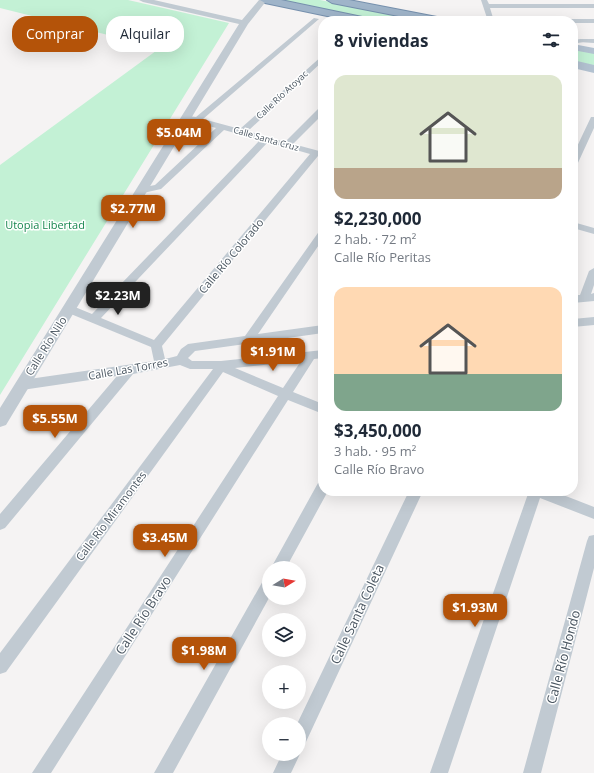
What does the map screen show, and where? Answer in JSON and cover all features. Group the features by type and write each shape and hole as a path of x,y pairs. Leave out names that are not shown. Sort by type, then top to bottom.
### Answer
{"highway":[{"path":"264,0 342,16"},
{"path":"332,0 416,16"}],"main road":[{"path":"578,44 594,51"},
{"path":"578,65 594,69"}],"street":[{"path":"143,0 157,1 244,23"},
{"name":"Calle Río Nilo","path":"0,421 143,190 191,118 244,23 264,0"},
{"path":"490,16 486,3 594,6"},
{"path":"191,118 316,19"},
{"path":"578,21 594,21"},
{"path":"578,44 594,41"},
{"name":"Calle Río Atoyac","path":"242,132 318,62"},
{"path":"287,145 318,114"},
{"name":"Calle Santa Cruz","path":"191,118 318,153"},
{"path":"578,154 594,119"},
{"path":"143,190 158,187 222,127"},
{"path":"94,318 266,139"},
{"name":"Calle Río Colorado","path":"156,346 318,156"},
{"path":"578,226 594,231"},
{"path":"249,338 318,239"},
{"path":"584,298 594,271"},
{"path":"70,309 94,318 156,346 160,363"},
{"path":"578,323 594,321"},
{"name":"Calle Las Torres","path":"22,385 129,370 181,360 185,352 192,347 318,330"},
{"path":"181,360 190,365 221,365 316,355"},
{"name":"Calle Río Bravo","path":"40,773 286,395 316,355"},
{"path":"221,365 234,373 318,407"},
{"name":"Calle Río Miramontes","path":"0,666 215,377 221,365"},
{"path":"0,524 129,370"},
{"path":"282,561 318,496"},
{"name":"Calle Santa Coleta","path":"306,723 414,496"},
{"path":"439,773 534,496"},
{"path":"549,496 594,513"},
{"name":"Calle Río Hondo","path":"532,773 594,541"},
{"path":"163,773 262,596"},
{"path":"282,773 288,761"}],"green space":[{"name":"Utopia Libertad","path":"0,0 128,0 229,23 0,395 0,165 155,52 184,52 184,16 106,16 106,34 98,32 98,16 32,16 0,8"},
{"path":"278,0 320,0 402,16 358,16"},
{"path":"578,50 594,53 594,66 578,62"}]}
